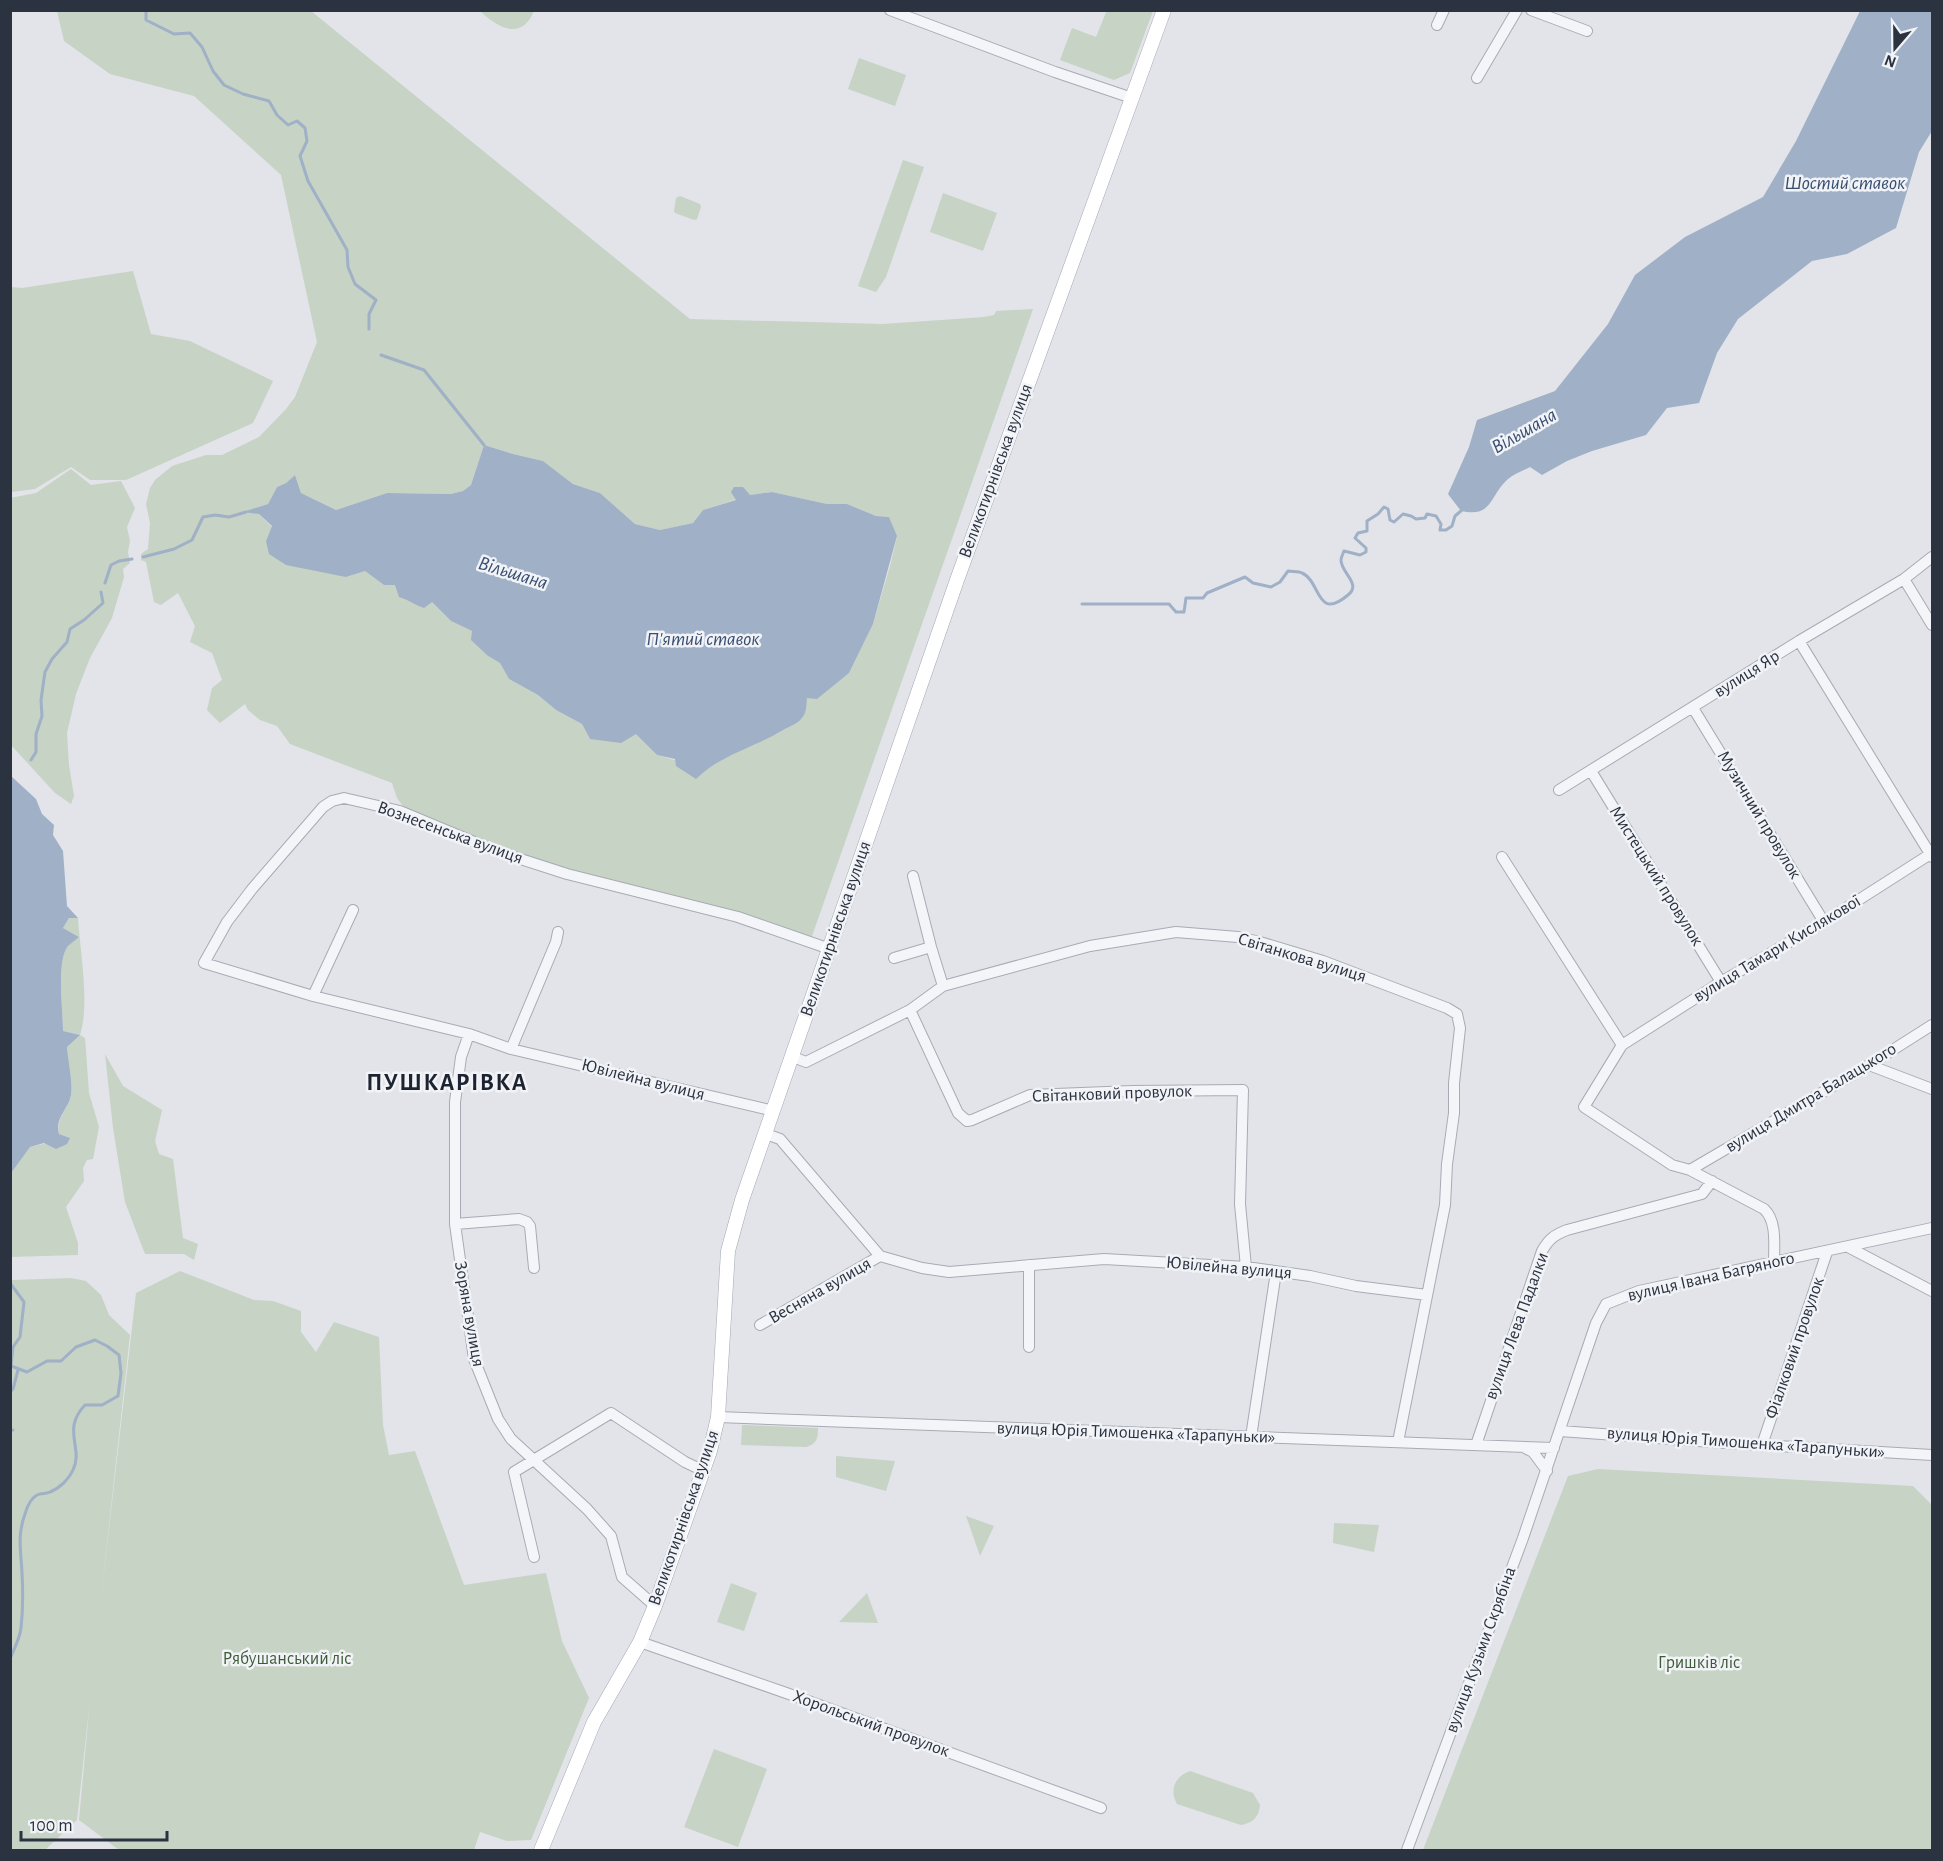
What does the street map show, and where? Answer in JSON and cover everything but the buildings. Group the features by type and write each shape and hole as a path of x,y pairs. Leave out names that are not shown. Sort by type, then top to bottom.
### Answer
{"main road":[{"name":"Великотирнівська вулиця","path":"541,1851 594,1722 640,1642 704,1471 718,1418 728,1251 742,1200 957,580 1164,10"}],"street":[{"path":"890,10 1055,72 1132,98"},
{"path":"1437,25 1444,10"},
{"path":"1477,78 1517,10"},
{"path":"1531,10 1587,31"},
{"name":"вулиця Яр","path":"1559,790 1799,641 1904,579 1932,557"},
{"path":"1904,579 1932,625"},
{"path":"1799,641 1932,855"},
{"name":"Музичний провулок","path":"1693,708 1824,922"},
{"name":"Мистецький провулок","path":"1591,771 1721,982"},
{"name":"Вознесенська вулиця","path":"313,996 204,963 227,922 252,889 323,807 332,801 344,798 400,811 496,851 557,871 738,917 830,949"},
{"name":"вулиця Тамари Кислякової","path":"1622,1045 1721,982 1932,855"},
{"path":"1502,857 1622,1045 1584,1107 1672,1165 1690,1170 1764,1209 1770,1215 1773,1228 1774,1262"},
{"path":"914,876 943,986"},
{"path":"313,996 353,910"},
{"path":"512,1049 558,932"},
{"name":"Світанкова вулиця","path":"793,1058 806,1062 910,1010 943,986 1090,946 1176,932 1238,937 1323,961 1457,1014 1460,1028 1445,1205 1427,1295"},
{"path":"894,958 931,947"},
{"name":"Ювілейна вулиця","path":"313,996 469,1034 512,1049 774,1112"},
{"name":"Світанковий провулок","path":"910,1010 958,1113 967,1120 972,1120 1030,1095 1243,1090 1240,1204 1246,1267"},
{"name":"вулиця Дмитра Балацького","path":"1690,1170 1869,1065 1932,1025"},
{"name":"Зоряна вулиця","path":"469,1034 461,1057 455,1102 454,1224 474,1359 498,1419 511,1438 587,1509 611,1536 622,1577 655,1606"},
{"path":"1869,1065 1932,1089"},
{"path":"766,1134 780,1139 880,1256"},
{"name":"вулиця Лева Падалки","path":"1476,1445 1542,1251 1548,1240 1555,1234 1567,1230 1702,1194 1712,1181"},
{"path":"454,1224 519,1219 527,1222 530,1226 534,1268"},
{"name":"вулиця Івана Багряного","path":"1554,1448 1596,1323 1606,1304 1639,1291 1932,1228"},
{"path":"1848,1247 1932,1290"},
{"name":"Фіалковий провулок","path":"1762,1445 1827,1252"},
{"name":"Ювілейна вулиця","path":"880,1256 940,1271 1104,1259 1246,1267 1310,1276 1356,1286 1427,1295"},
{"name":"Весняна вулиця","path":"760,1325 880,1256"},
{"path":"1029,1265 1029,1347"},
{"path":"1251,1437 1276,1272"},
{"path":"1398,1443 1427,1295"},
{"path":"534,1557 514,1472 611,1413 685,1462 704,1471"},
{"name":"вулиця Юрія Тимошенка «Тарапуньки»","path":"718,1418 1554,1448"},
{"name":"вулиця Юрія Тимошенка «Тарапуньки»","path":"1560,1431 1932,1455"},
{"path":"1523,1447 1533,1452 1546,1471"},
{"name":"вулиця Кузьми Скрябіна","path":"1407,1851 1554,1448"},
{"name":"Хорольський провулок","path":"640,1642 1101,1808"}],"green space":[{"path":"1107,10 1153,11 1130,73 1114,80 1060,60 1072,28 1096,37"},
{"path":"57,11 311,11 690,319 883,324 984,317 994,315 996,311 1033,309 812,936 808,937 557,869 409,814 397,798 392,783 290,744 277,726 260,720 248,710 245,704 220,723 207,710 212,688 222,680 212,653 190,642 195,626 178,593 161,605 154,602 146,562 141,560 141,554 148,549 150,523 146,504 150,488 155,480 172,466 206,455 222,455 259,437 295,397 317,342 281,175 194,96 110,74 64,41","holes":["484,445 543,461 573,484 600,493 635,524 660,530 693,523 703,510 750,495 772,492 827,504 847,504 876,516 889,517 897,537 890,566 873,624 849,673 834,684 806,698 788,727 739,750 706,769 657,755 636,733 590,739 582,724 509,679 500,663 488,656 472,631 451,621 432,602 395,585 384,585 365,571 346,577 266,541 272,527 259,514 245,512 268,504 277,487 295,475 301,493 336,510 387,493 451,494 463,491 471,485"]},
{"path":"480,11 534,11 529,21 522,26 508,29"},
{"path":"859,58 906,75 895,106 848,89"},
{"path":"903,160 924,167 886,277 876,292 858,286"},
{"path":"943,193 997,213 983,251 930,232"},
{"path":"680,196 700,204 697,219 675,213 676,198"},
{"path":"133,271 151,334 190,341 273,381 253,423 126,480 90,480 71,467 35,489 11,492 11,287 22,288"},
{"path":"71,469 91,485 121,481 135,508 127,527 130,541 128,552 130,563 123,569 124,577 112,618 90,658 76,694 67,733 74,796 71,804 55,793 11,745 10,498 36,493"},
{"path":"69,918 78,918 84,993 80,1035 63,1031 62,963 68,946 79,937 63,928"},
{"path":"80,1035 85,1038 89,1093 99,1127 93,1159 87,1160 83,1168 84,1181 66,1207 78,1243 78,1255 11,1257 10,1173 30,1147 70,1138 59,1134 58,1128 71,1095 67,1047"},
{"path":"105,1054 123,1086 162,1110 155,1141 159,1154 173,1159 183,1238 198,1244 194,1260 184,1254 145,1254 125,1202 113,1128"},
{"name":"Рябушанський ліс","path":"180,1271 254,1300 273,1301 301,1311 301,1332 316,1352 334,1322 379,1337 383,1425 389,1455 415,1451 464,1585 546,1573 562,1641 589,1698 531,1840 507,1841 480,1832 474,1850 119,1850 79,1820 90,1700 77,1820 45,1850 11,1850 11,1280 71,1278 86,1281 101,1295 109,1315 130,1335 100,1607 136,1293"},
{"path":"742,1425 818,1428 818,1435 815,1442 806,1447 741,1445"},
{"path":"836,1456 895,1461 886,1491 836,1477"},
{"name":"Гришків ліс","path":"1598,1469 1913,1486 1932,1505 1932,1850 1423,1850 1568,1476"},
{"path":"966,1516 994,1526 980,1556"},
{"path":"1334,1523 1379,1525 1374,1552 1333,1543"},
{"path":"731,1583 757,1593 744,1631 717,1622"},
{"path":"867,1593 878,1623 839,1622"},
{"path":"714,1749 767,1769 738,1847 684,1827"},
{"path":"1190,1771 1253,1793 1260,1805 1257,1816 1249,1823 1241,1825 1177,1804 1174,1794 1175,1784 1181,1776"}],"water":[{"name":"Шостий ставок","path":"1860,11 1932,11 1932,131 1919,152 1896,228 1847,254 1812,261 1738,319 1717,353 1699,403 1667,408 1646,435 1592,451 1567,461 1542,475 1530,467 1508,479 1485,508 1471,512 1461,511 1448,494 1469,447 1477,420 1555,391 1608,324 1635,275 1685,237 1763,197 1796,141"},
{"name":"П'ятий ставок","path":"484,445 543,461 573,484 600,493 635,524 660,530 693,523 703,510 736,500 731,492 734,487 743,487 750,495 772,492 827,504 847,504 876,516 889,517 897,536 873,624 849,673 817,699 807,698 806,709 798,722 716,763 696,779 676,766 675,759 657,755 636,734 621,743 590,739 582,724 509,679 500,663 488,656 471,640 472,631 451,621 432,602 424,608 399,597 395,585 384,585 365,571 346,577 286,565 269,554 266,541 272,526 259,514 243,512 268,504 277,487 295,475 301,493 336,510 387,493 451,494 463,491 471,485"},
{"path":"11,776 36,799 42,814 54,825 53,835 63,851 67,906 78,918 69,918 63,928 79,937 68,946 62,963 63,1031 80,1035 67,1047 71,1095 58,1123 58,1128 59,1134 70,1138 67,1144 56,1149 44,1143 30,1147 11,1173"}],"waterway":[{"path":"146,10 146,20 174,34 190,33 202,47 213,71 224,85 243,94 269,101 277,115 288,125 297,121 305,128 307,141 300,156 308,181 347,250 348,267 355,284 376,300 369,314 369,329"},
{"path":"381,355 424,370 484,445"},
{"name":"Вільшана","path":"1082,604 1169,604 1176,612 1184,612 1186,598 1203,598 1207,593 1245,577 1253,583 1271,587 1280,582 1288,571 1300,572 1308,577 1324,602 1330,604 1338,602 1352,591 1352,583 1342,565 1341,559 1344,551 1360,555 1366,552 1366,548 1355,538 1358,533 1367,531 1367,521 1384,507 1388,509 1390,520 1394,522 1403,514 1416,519 1425,518 1427,514 1436,516 1441,524 1440,530 1446,530 1452,526 1455,516 1462,510"},
{"name":"Вільшана","path":"143,557 174,549 192,540 203,517 215,515 229,517 246,512"},
{"name":"Вільшана","path":"105,583 111,565 132,559"},
{"name":"Вільшана","path":"31,760 36,752 36,734 42,716 41,700 45,672 52,659 67,642 70,629 103,603 101,592"},
{"path":"10,1283 24,1302 20,1337 13,1347 11,1366 27,1372 47,1361 61,1361 76,1347 95,1340 119,1355 121,1373 118,1396 102,1405 85,1405 78,1414 74,1431 76,1462 69,1477 61,1486 35,1497 27,1509 20,1537 23,1594 21,1628 10,1659"},
{"path":"10,1392 18,1370"}],"district":[{"name":"ПУШКАРІВКА","path":"447,1083"}]}
